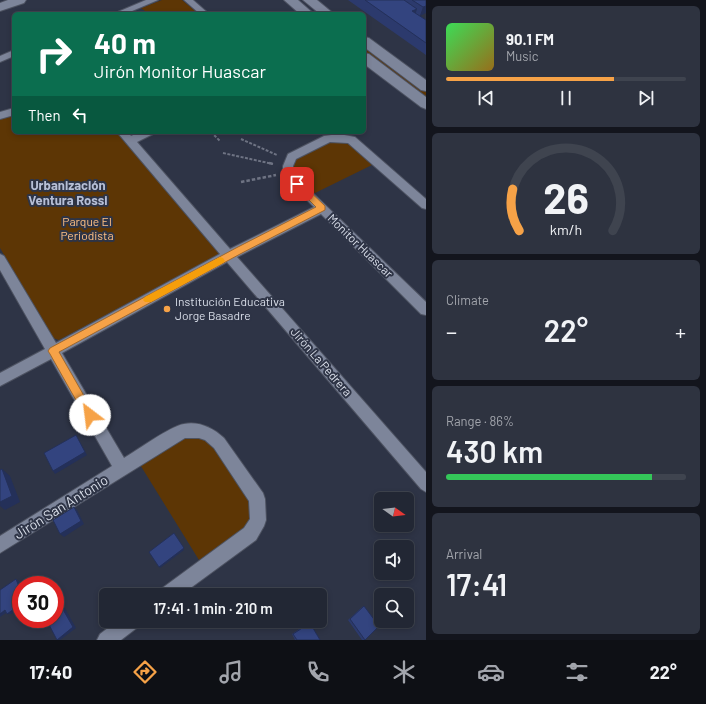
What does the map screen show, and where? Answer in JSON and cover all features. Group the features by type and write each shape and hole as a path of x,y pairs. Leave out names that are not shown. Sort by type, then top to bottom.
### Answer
{"main road":[{"path":"0,7 20,0"},
{"path":"290,0 305,12"},
{"path":"309,0 325,12"},
{"path":"366,42 426,87"},
{"path":"366,59 426,104"}],"street":[{"path":"123,0 136,7"},
{"path":"122,12 154,0"},
{"path":"188,0 203,12"},
{"path":"0,59 12,54"},
{"path":"0,116 12,112"},
{"path":"126,136 138,134"},
{"name":"Jirón La Pedrera","path":"126,136 426,484"},
{"name":"Monitor Huascar","path":"426,205 351,140 339,138 328,139 292,157 288,166 288,175 426,310"},
{"path":"0,380 230,255 322,208"},
{"path":"0,259 122,469"},
{"name":"Jirón San Antonio","path":"0,546 184,430 199,431 210,435 219,443 257,499 258,520 250,534 177,588"},
{"path":"106,640 122,628"}],"path":[{"path":"213,134 220,142"},
{"path":"241,139 277,155"},
{"path":"223,153 274,164"},
{"path":"241,182 276,175"}],"green space":[{"path":"162,0 182,0 197,12 146,12 141,8"},
{"path":"366,46 426,91 426,99 366,54"},
{"name":"Parque El Periodista","path":"12,115 12,134 120,134 220,254 59,340 53,338 0,248 0,119"},
{"path":"330,141 349,141 374,164 313,194 291,174 295,156"},
{"path":"187,433 210,438 249,494 252,518 247,530 199,560 139,463"}],"building":[{"path":"365,0 404,0 417,9 412,11 426,20 426,43"},
{"path":"412,0 426,0 426,6 423,7"},
{"path":"76,435 85,452 53,471 44,453"},
{"path":"2,469 12,496 0,502 0,470"},
{"path":"74,507 81,521 60,534 53,520"},
{"path":"174,533 184,548 159,567 149,552"},
{"path":"12,582 12,610 7,614 5,610 0,614 0,590"},
{"path":"364,606 374,619 374,628 377,628 365,640 350,619"},
{"path":"64,611 73,627 57,640 51,628 64,628"},
{"path":"302,628 313,628 320,640 297,640 293,634"}],"slow traffic":[{"path":"148,300 220,261"}],"place":[{"name":"Institución Educativa Jorge Basadre","path":"167,309"}],"district":[{"name":"Urbanización Ventura Rossi","path":"68,192"}],"route":[{"path":"90,415 53,351 239,250 322,208 297,184"}]}
